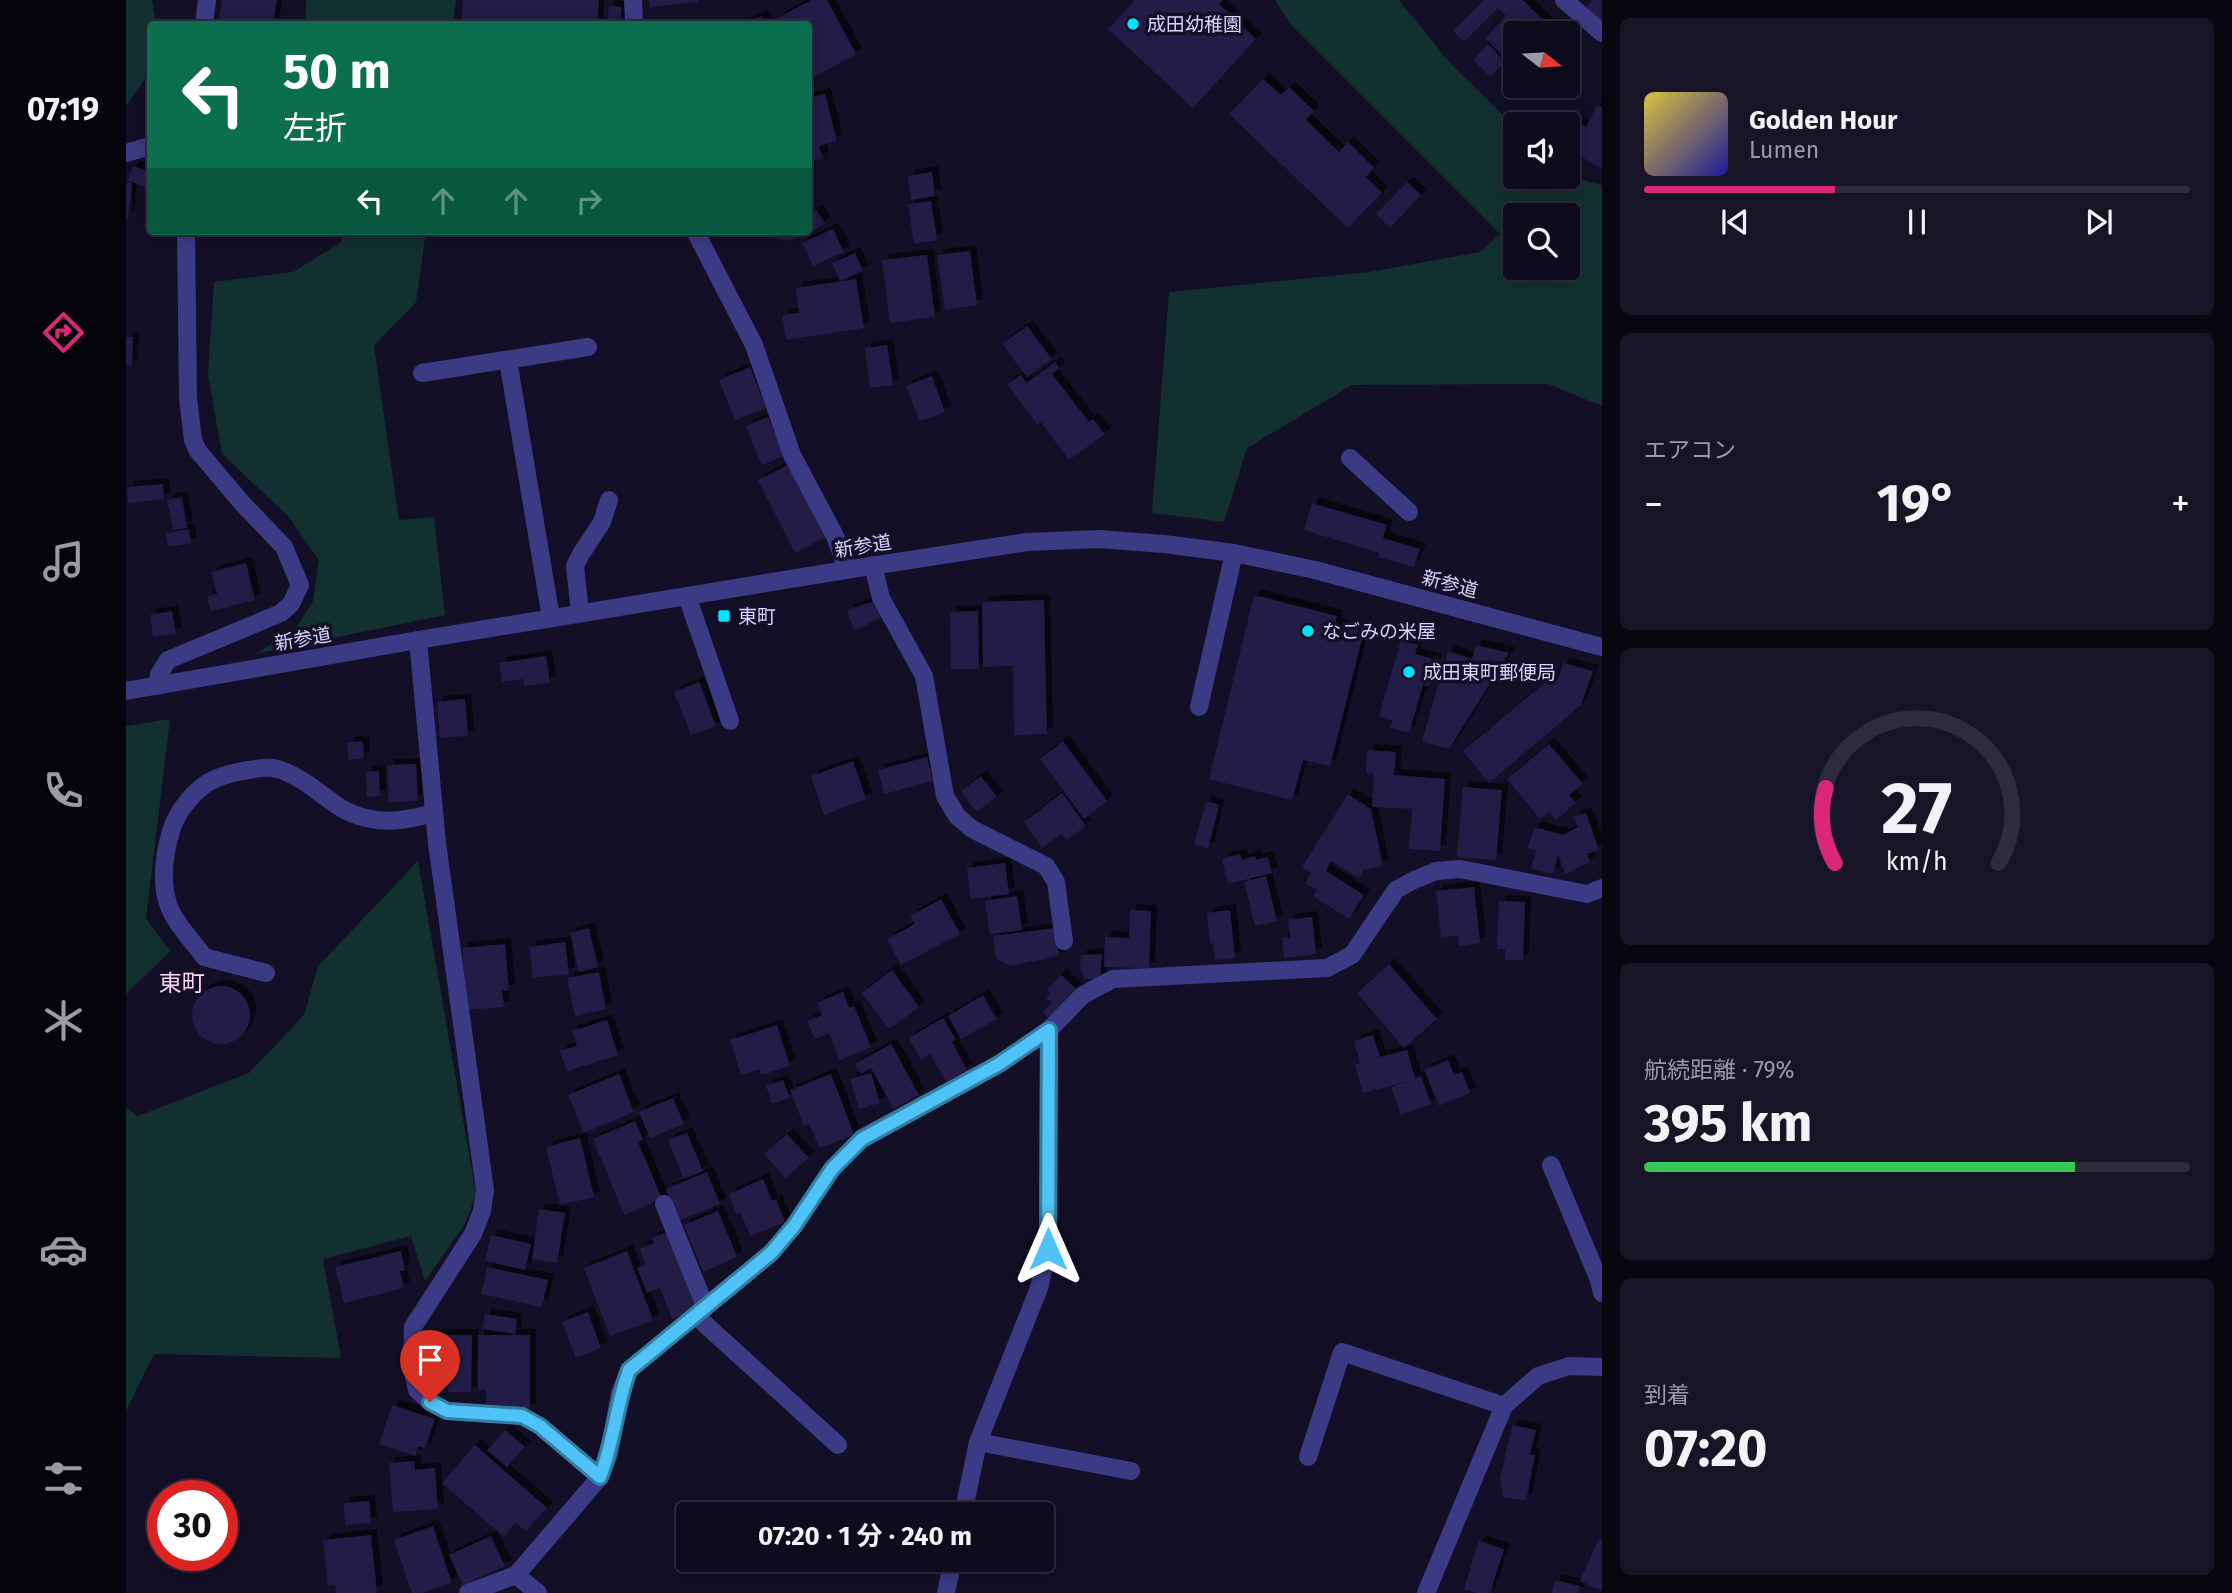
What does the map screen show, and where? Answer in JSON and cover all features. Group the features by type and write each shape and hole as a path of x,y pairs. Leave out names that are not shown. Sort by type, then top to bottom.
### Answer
{"street":[{"path":"204,21 207,0"},
{"path":"634,0 634,21"},
{"path":"1564,0 1602,33"},
{"path":"126,153 147,147"},
{"path":"158,686 159,674 168,660 281,612 291,604 300,585 284,547 242,503 198,451 193,440 188,398 186,235"},
{"path":"697,235 754,345 792,455 835,536 847,569"},
{"path":"422,373 588,347"},
{"path":"508,360 551,618"},
{"path":"1350,458 1409,512"},
{"path":"580,613 575,566 602,522 609,500"},
{"name":"新参道","path":"126,691 847,569 1027,542 1099,539 1234,553 1315,570 1602,647"},
{"path":"1199,706 1234,553"},
{"path":"873,565 881,597 924,676 945,796 957,816 972,829 1046,866 1056,882 1064,941"},
{"path":"687,596 730,721"},
{"path":"418,640 434,813 485,1190 482,1211 473,1234 413,1327 412,1368 417,1391 447,1411 522,1416 540,1426 600,1477"},
{"path":"266,972 204,957 170,910 164,883 165,851 174,822 193,796 215,779 274,768 297,777 339,809 362,818 380,822 405,820 434,813"},
{"path":"468,1593 516,1575 600,1477 609,1454 620,1393 629,1370 771,1253 794,1226 832,1169 862,1139 999,1064 1049,1030 1083,995 1113,979 1327,968 1352,955 1396,890 1436,871 1460,869 1587,894 1602,888"},
{"path":"966,1502 978,1443 1039,1288 1048,1249 1049,1030"},
{"path":"1551,1165 1601,1284"},
{"path":"664,1204 700,1310 838,1445"},
{"path":"1308,1457 1342,1352 1504,1406"},
{"path":"1426,1593 1504,1406 1538,1376 1569,1366 1602,1367"},
{"path":"978,1443 1131,1471"},
{"path":"946,1593 950,1572"},
{"path":"516,1575 538,1593"}],"green space":[{"path":"126,0 152,0 156,21 147,21 147,76 126,106"},
{"path":"306,0 456,0 453,21 305,21"},
{"path":"1275,0 1399,0 1450,63 1503,115 1503,189 1580,189 1580,179 1602,185 1602,406 1548,384 1352,385 1247,448 1224,522 1152,513 1169,292 1369,272 1480,252 1500,234 1291,25"},
{"path":"341,235 425,235 416,302 374,346 399,520 434,517 445,615 256,654 295,629 313,601 319,560 288,516 222,454 208,374 214,282 293,272 341,242"},
{"path":"170,719 146,919 170,951 126,994 126,726"},
{"path":"418,861 476,1194 465,1224 425,1281 411,1236 323,1259 341,1358 154,1354 126,1411 126,1108 138,1116 249,1073 304,1015 318,966"}],"building":[{"path":"222,0 277,0 274,21 218,21"},
{"path":"463,0 599,0 597,21 461,21"},
{"path":"649,0 698,0 698,2 650,7"},
{"path":"811,0 827,0 856,54 812,78 812,21 780,21 778,18"},
{"path":"1135,0 1223,0 1219,4 1256,39 1193,108 1108,29"},
{"path":"1484,0 1523,0 1544,21 1503,21 1503,56 1485,38 1506,16 1498,8 1464,42 1453,31"},
{"path":"1592,0 1602,0 1602,23 1585,9"},
{"path":"609,6 622,7 620,21 607,21"},
{"path":"762,16 764,21 750,21"},
{"path":"1488,44 1503,60 1503,64 1490,77 1473,60"},
{"path":"1263,79 1281,95 1289,87 1314,111 1306,120 1339,152 1348,142 1374,168 1366,177 1382,193 1348,228 1229,114"},
{"path":"825,94 837,141 819,146 823,158 812,161 812,97"},
{"path":"1597,105 1602,107 1602,168 1580,156 1580,124 1586,127"},
{"path":"133,166 147,171 147,188 127,180"},
{"path":"932,172 935,196 911,200 908,176"},
{"path":"1407,182 1421,195 1390,228 1376,214"},
{"path":"126,183 132,183 128,218 126,218"},
{"path":"931,201 937,240 914,244 908,204"},
{"path":"816,210 825,223 812,232 812,213"},
{"path":"833,229 844,252 813,266 802,243"},
{"path":"772,235 799,235 790,241 774,238"},
{"path":"970,251 977,305 945,310 937,255"},
{"path":"855,253 863,271 840,281 832,263"},
{"path":"927,255 935,317 890,323 882,260"},
{"path":"856,279 864,328 786,340 782,315 799,313 796,288"},
{"path":"1027,326 1052,359 1027,377 1002,344"},
{"path":"126,337 133,337 132,366 126,365"},
{"path":"887,345 893,385 870,388 865,348"},
{"path":"1055,362 1059,368 1052,374 1089,422 1093,419 1105,434 1069,460 1041,422 1037,424 1007,384 1021,375 1026,383"},
{"path":"750,367 766,408 735,420 719,380"},
{"path":"932,376 945,412 920,421 906,386"},
{"path":"768,417 784,456 762,465 746,426"},
{"path":"790,464 826,537 795,553 758,480"},
{"path":"163,484 164,499 128,503 127,487"},
{"path":"182,497 187,528 173,530 167,500"},
{"path":"1312,503 1387,525 1383,538 1420,549 1414,567 1378,557 1379,553 1304,530"},
{"path":"189,529 191,543 168,547 166,533"},
{"path":"246,563 255,600 210,611 207,596 217,594 211,572"},
{"path":"1254,595 1337,616 1335,624 1364,631 1330,766 1303,760 1292,800 1209,779"},
{"path":"1044,600 1047,734 1014,735 1013,666 983,667 982,602"},
{"path":"872,602 882,617 854,631 847,610"},
{"path":"172,611 176,634 153,637 150,615"},
{"path":"978,611 979,669 951,669 950,612"},
{"path":"1401,640 1418,645 1415,654 1436,660 1428,686 1423,685 1409,733 1390,727 1393,720 1379,716"},
{"path":"1476,645 1509,653 1449,749 1422,741 1448,651 1472,659"},
{"path":"546,656 550,683 524,686 523,679 502,682 499,663"},
{"path":"1563,663 1593,671 1581,705 1489,783 1463,751 1555,674 1558,679"},
{"path":"699,682 716,726 691,735 674,692"},
{"path":"465,699 468,736 440,738 437,702"},
{"path":"363,741 364,758 349,760 347,743"},
{"path":"1063,741 1107,801 1084,819 1040,759"},
{"path":"1549,744 1583,784 1569,795 1576,803 1556,820 1549,812 1540,819 1507,779"},
{"path":"1367,750 1396,752 1394,775 1445,779 1440,851 1409,849 1412,809 1372,807 1374,774 1366,773"},
{"path":"927,757 933,781 884,794 878,770"},
{"path":"853,761 866,799 824,815 811,776"},
{"path":"416,764 418,801 389,802 387,765"},
{"path":"379,771 380,796 367,797 366,772"},
{"path":"981,776 997,797 976,812 961,791"},
{"path":"1463,787 1502,790 1496,860 1457,857"},
{"path":"1062,793 1086,826 1067,840 1061,834 1042,848 1024,822"},
{"path":"1348,794 1371,809 1383,866 1364,870 1359,878 1331,861 1326,871 1364,895 1349,919 1313,896 1317,890 1305,883 1311,873 1302,867"},
{"path":"1206,801 1219,805 1208,849 1194,845"},
{"path":"1586,813 1599,850 1587,854 1590,862 1565,874 1558,855 1553,874 1531,868 1536,851 1528,848 1534,827 1564,835 1578,827 1574,817"},
{"path":"1240,854 1242,860 1255,856 1256,860 1268,857 1272,873 1228,884 1222,859"},
{"path":"1005,863 1009,894 971,899 967,868"},
{"path":"1266,876 1277,921 1255,926 1244,882"},
{"path":"1474,887 1480,943 1459,946 1458,936 1441,937 1436,891"},
{"path":"1017,896 1022,930 990,934 985,901"},
{"path":"941,899 960,934 901,965 887,939 915,924 910,916"},
{"path":"1499,901 1525,902 1523,960 1505,960 1505,949 1497,949"},
{"path":"1130,910 1151,911 1149,968 1104,967 1105,937 1129,938"},
{"path":"1230,910 1235,958 1215,960 1213,943 1210,944 1207,913"},
{"path":"1312,917 1316,954 1284,958 1282,938 1290,937 1288,920"},
{"path":"589,928 598,967 579,972 570,933"},
{"path":"1055,928 1059,956 1009,966 996,959 993,936"},
{"path":"565,942 569,974 533,978 529,947"},
{"path":"505,944 509,990 502,991 504,1007 468,1010 462,948"},
{"path":"1102,954 1100,979 1085,979 1080,968 1081,955"},
{"path":"1389,964 1437,1019 1404,1048 1357,993"},
{"path":"892,970 919,1007 889,1029 862,993"},
{"path":"599,972 606,1009 575,1016 567,978"},
{"path":"1061,975 1078,991 1050,1020 1043,1012 1052,1003 1046,998 1051,993 1047,990"},
{"path":"221,986 237,991 245,999 250,1015 245,1031 237,1039 221,1044 205,1039 197,1031 192,1015 197,999 205,991"},
{"path":"843,992 849,1008 854,1006 871,1047 840,1060 829,1033 815,1039 807,1021 822,1015 817,1003"},
{"path":"983,995 997,1019 961,1039 948,1016"},
{"path":"943,1018 956,1040 952,1042 967,1070 946,1082 930,1054 921,1060 909,1038"},
{"path":"607,1020 618,1055 567,1071 560,1051 577,1046 572,1031"},
{"path":"777,1025 790,1066 761,1075 759,1069 741,1075 730,1040"},
{"path":"1373,1035 1380,1057 1407,1050 1415,1078 1421,1076 1431,1104 1401,1115 1391,1087 1408,1081 1363,1093 1355,1065 1360,1063 1354,1041"},
{"path":"891,1044 919,1095 894,1109 871,1068 861,1074 855,1064"},
{"path":"1448,1060 1454,1075 1462,1072 1470,1093 1439,1106 1424,1070"},
{"path":"871,1073 880,1103 859,1109 850,1079"},
{"path":"619,1074 634,1112 584,1133 568,1095"},
{"path":"831,1074 854,1135 819,1148 810,1124 804,1126 790,1090"},
{"path":"783,1080 790,1098 772,1104 766,1086"},
{"path":"673,1098 684,1124 650,1138 639,1112"},
{"path":"635,1121 643,1140 638,1142 662,1199 624,1215 593,1139"},
{"path":"687,1133 703,1171 684,1179 668,1140"},
{"path":"787,1134 809,1158 785,1178 764,1154"},
{"path":"580,1138 594,1197 560,1205 546,1147"},
{"path":"707,1172 720,1204 678,1221 666,1189"},
{"path":"763,1179 772,1201 776,1199 785,1222 750,1236 741,1213 737,1215 729,1194"},
{"path":"539,1209 565,1213 557,1263 532,1259"},
{"path":"718,1211 737,1257 703,1272 684,1225"},
{"path":"668,1232 697,1309 672,1319 660,1288 647,1293 637,1268 645,1265 640,1249 654,1243 652,1238"},
{"path":"491,1235 531,1244 525,1270 485,1261"},
{"path":"401,1251 405,1270 400,1271 404,1288 344,1303 335,1267"},
{"path":"627,1251 653,1320 610,1336 584,1268"},
{"path":"487,1267 548,1280 542,1307 481,1294"},
{"path":"588,1312 601,1348 576,1358 562,1322"},
{"path":"485,1314 517,1319 515,1334 482,1329"},
{"path":"434,1335 472,1335 471,1392 448,1392 448,1380 433,1380"},
{"path":"478,1335 530,1335 530,1410 487,1410 486,1390 478,1390"},
{"path":"392,1405 435,1419 425,1448 418,1446 415,1456 379,1444"},
{"path":"1512,1425 1536,1430 1530,1454 1535,1455 1526,1501 1503,1497 1500,1479"},
{"path":"505,1430 525,1447 507,1467 487,1450"},
{"path":"475,1445 547,1508 526,1531 516,1523 504,1537 442,1483"},
{"path":"414,1461 415,1470 435,1468 438,1509 393,1512 389,1463"},
{"path":"369,1501 371,1523 345,1525 344,1503"},
{"path":"433,1526 452,1583 421,1593 412,1593 394,1540"},
{"path":"371,1535 377,1593 336,1593 335,1585 328,1586 323,1540"},
{"path":"491,1536 505,1566 463,1585 449,1555"},
{"path":"1599,1538 1602,1539 1602,1591 1580,1581"},
{"path":"1479,1541 1504,1549 1490,1593 1476,1593 1464,1589"},
{"path":"1555,1580 1580,1586 1578,1593 1552,1593"}],"place":[{"name":"成田幼稚園","path":"1133,24"},
{"name":"東町","path":"724,616"},
{"name":"なごみの米屋","path":"1308,631"},
{"name":"成田東町郵便局","path":"1409,672"}],"district":[{"name":"東町","path":"182,983"}],"route":[{"path":"430,1402 447,1411 522,1416 540,1426 600,1477 609,1454 620,1393 629,1370 771,1253 794,1226 832,1169 862,1139 999,1064 1049,1030 1048,1249"}]}
